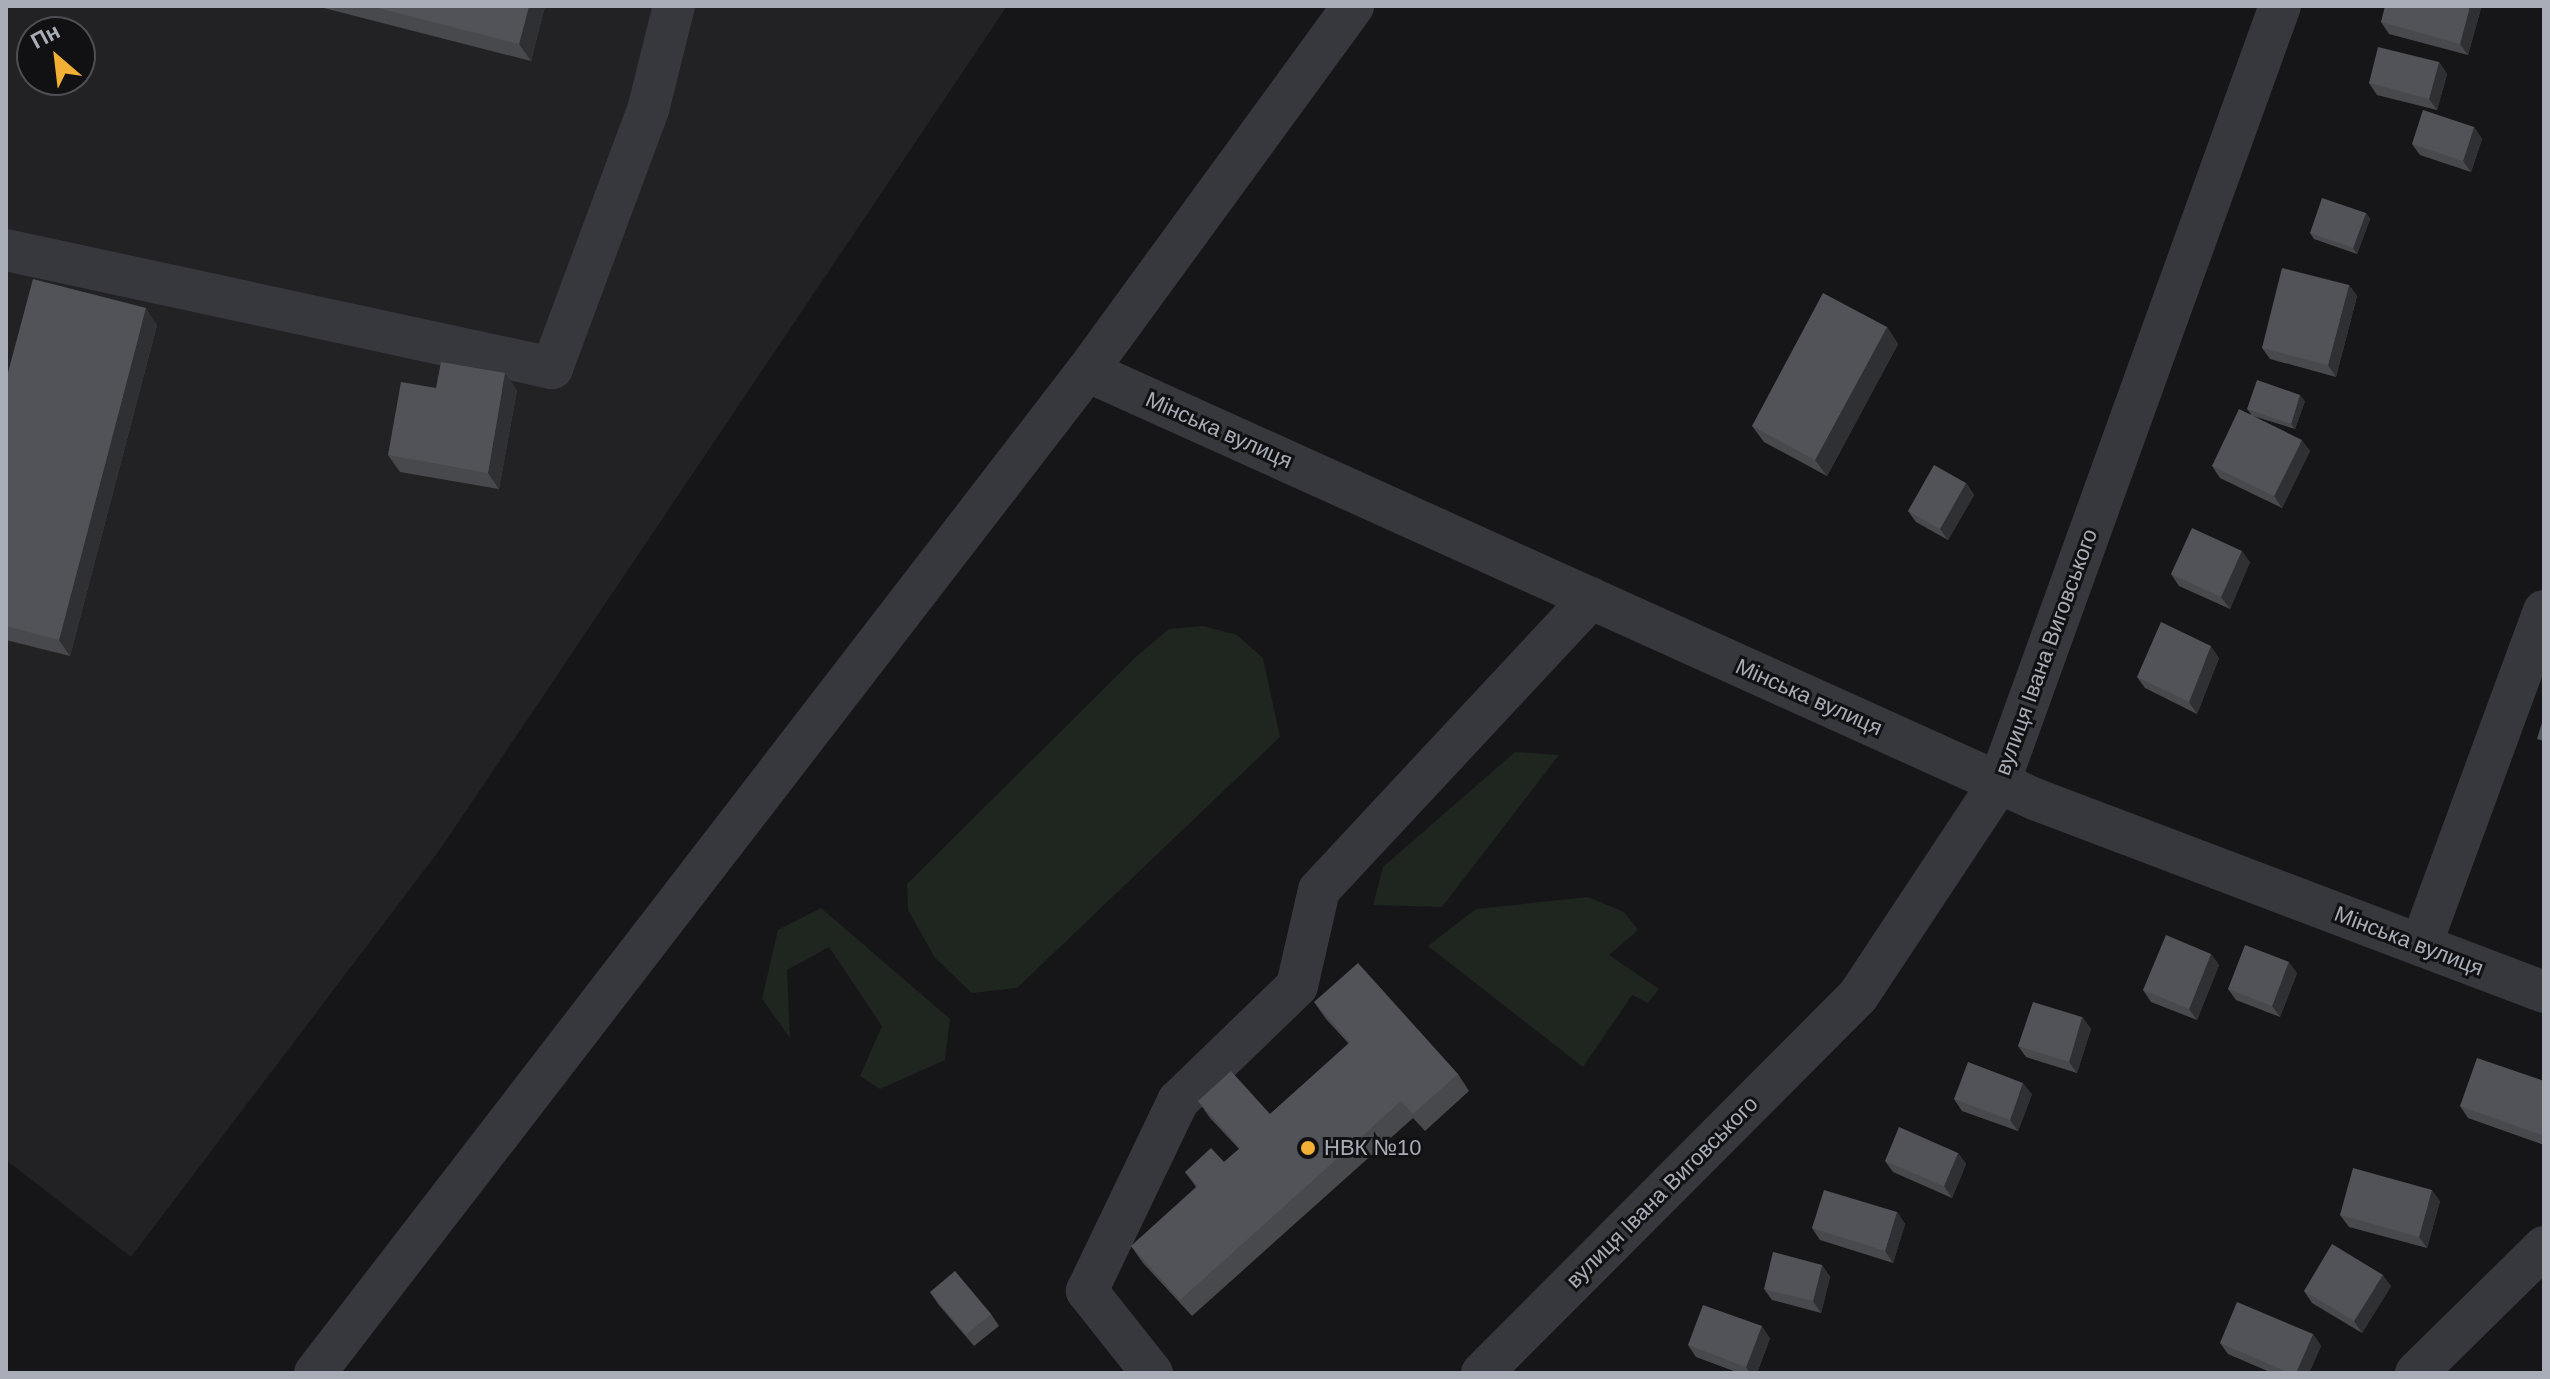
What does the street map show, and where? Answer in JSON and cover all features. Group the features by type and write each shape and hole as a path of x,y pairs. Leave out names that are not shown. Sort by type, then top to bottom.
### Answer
{"street":[{"path":"6,250 552,368 648,110 674,6"},
{"path":"315,1373 1087,371 1353,6"},
{"name":"вулиця Івана Виговського","path":"1482,1373 1858,996 1999,783 2280,6"},
{"name":"Мінська вулиця","path":"1087,371 1999,783 2544,992"},
{"path":"1152,1373 1087,1291 1178,1101 1297,986 1319,890 1591,598"},
{"path":"2421,945 2544,611"},
{"path":"2416,1373 2544,1247"}],"shaded area":[{"path":"6,6 1007,6 441,848 131,1257 6,1160"},
{"path":"1203,626 1237,635 1263,658 1280,737 1017,988 972,993 935,958 908,910 907,884 1139,654 1169,629"},
{"path":"1515,752 1559,755 1442,907 1373,905 1383,867"},
{"path":"1588,897 1624,912 1638,930 1609,955 1659,989 1648,1003 1632,995 1583,1067 1428,946 1476,909"},
{"path":"821,908 950,1019 945,1060 880,1089 860,1076 882,1026 829,947 787,970 790,1038 762,999 778,930"}],"building":[{"path":"370,6 529,6 519,44"},
{"path":"2385,6 2470,6 2460,44 2381,22"},
{"path":"2378,47 2439,62 2429,99 2369,83"},
{"path":"2423,110 2474,127 2463,161 2412,144"},
{"path":"2322,198 2366,213 2353,248 2310,233"},
{"path":"2282,268 2349,285 2328,365 2262,348"},
{"path":"33,279 146,308 59,640 6,626 6,380"},
{"path":"1823,293 1887,327 1815,460 1752,426"},
{"path":"441,362 505,373 488,473 388,455 401,382 436,388"},
{"path":"2257,380 2300,395 2291,424 2247,409"},
{"path":"2239,409 2302,440 2274,496 2212,466"},
{"path":"1934,465 1966,483 1940,529 1908,511"},
{"path":"2192,528 2242,551 2221,597 2171,574"},
{"path":"2161,622 2211,646 2189,702 2137,677"},
{"path":"2544,716 2544,741 2537,739"},
{"path":"2166,935 2211,954 2189,1009 2143,990"},
{"path":"2245,945 2289,962 2272,1006 2228,989"},
{"name":"НВК №10","path":"1358,963 1458,1074 1413,1114 1401,1101 1180,1300 1131,1246 1198,1186 1185,1172 1211,1148 1224,1162 1240,1148 1198,1101 1231,1071 1270,1114 1350,1042 1314,1002"},
{"path":"2033,1002 2082,1017 2069,1062 2018,1046"},
{"path":"2477,1058 2544,1081 2544,1136 2460,1106"},
{"path":"1968,1062 2023,1083 2010,1120 1954,1099"},
{"path":"1899,1127 1958,1153 1944,1186 1885,1161"},
{"path":"2353,1168 2432,1190 2419,1237 2340,1215"},
{"path":"1824,1190 1897,1212 1885,1251 1812,1228"},
{"path":"2332,1244 2383,1275 2354,1321 2304,1291"},
{"path":"1773,1252 1822,1265 1813,1301 1764,1289"},
{"path":"955,1271 991,1314 966,1335 930,1292"},
{"path":"2237,1302 2313,1334 2296,1373 2220,1343"},
{"path":"1703,1305 1762,1326 1746,1367 1688,1345"}],"place":[{"name":"НВК №10","path":"1308,1148"}]}
